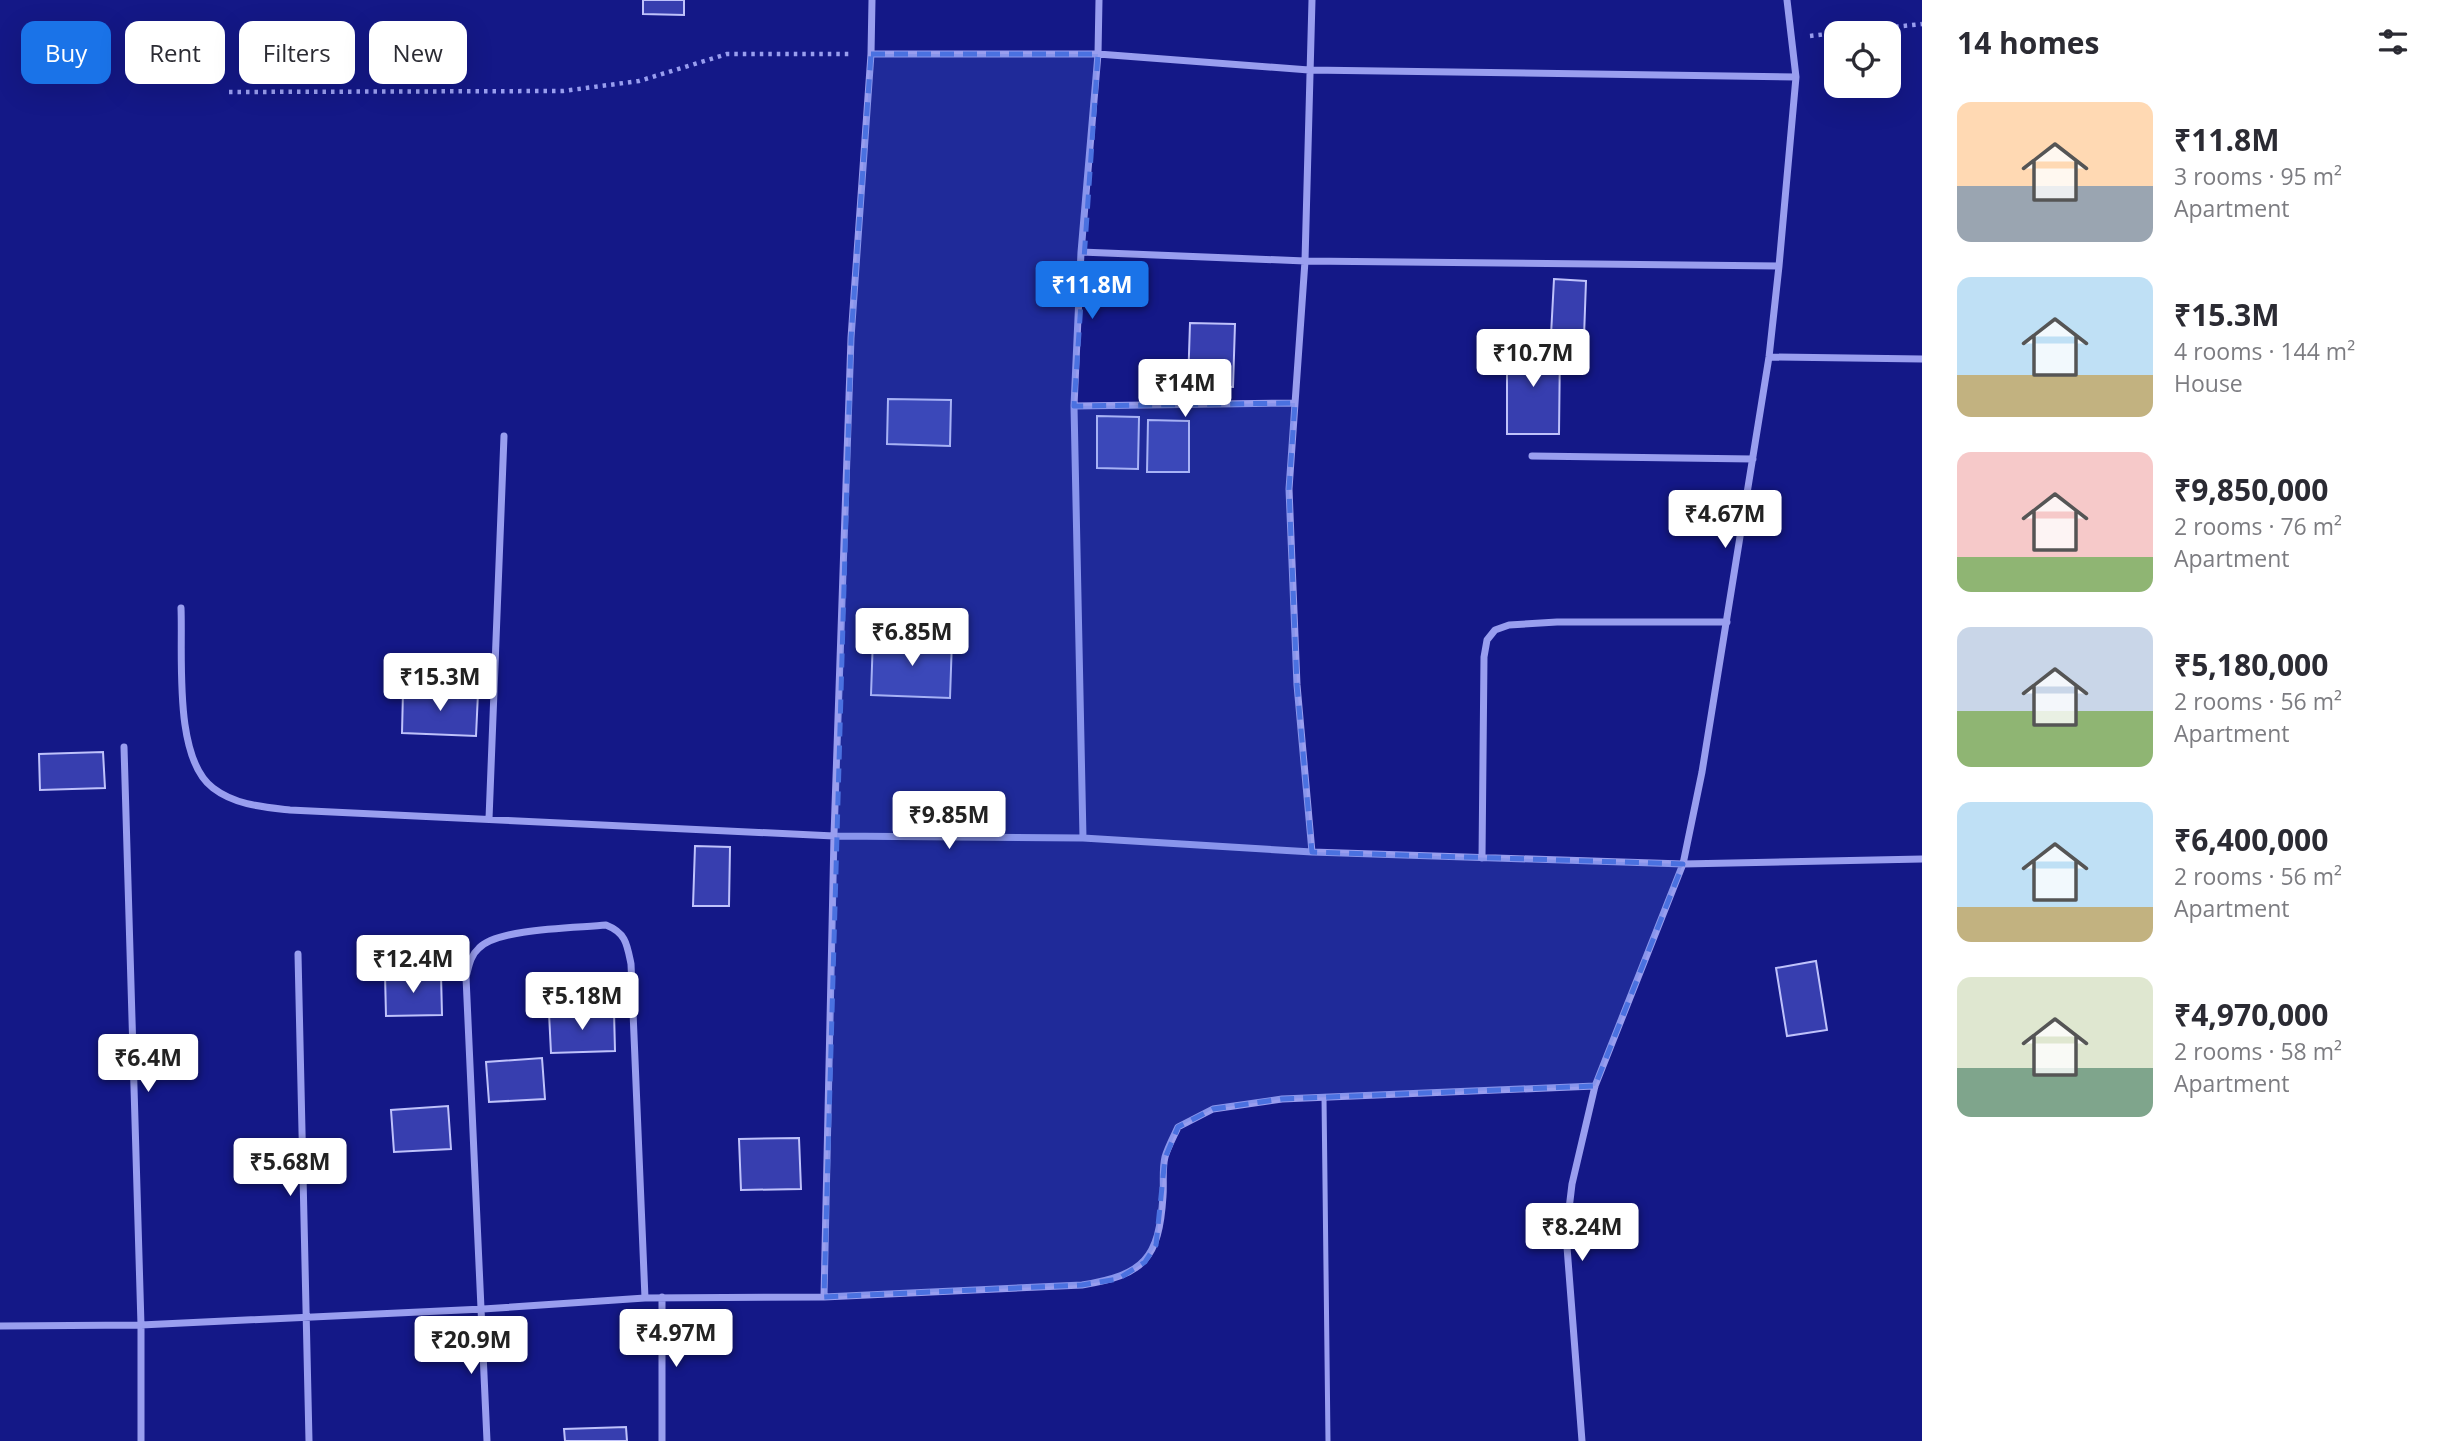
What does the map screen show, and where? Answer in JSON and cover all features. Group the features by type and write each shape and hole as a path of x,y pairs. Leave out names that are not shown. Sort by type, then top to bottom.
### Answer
{"street":[{"path":"824,1297 834,836 851,338 871,54 872,0"},
{"path":"1083,838 1074,406 1081,252 1098,54 1099,0"},
{"path":"1312,0 1305,261 1289,489 1297,685 1312,852"},
{"path":"1582,1441 1566,1234 1572,1184 1595,1086 1683,864 1727,622 1769,357 1779,266 1796,77 1787,0"},
{"path":"871,54 1098,54 1309,70 1796,77"},
{"path":"1081,252 1305,261 1779,266"},
{"path":"1769,357 1922,359"},
{"path":"1074,406 1295,403"},
{"path":"488,819 504,436"},
{"path":"1532,456 1753,459"},
{"path":"181,608 185,727 193,762 212,788 249,806 834,836 1083,838 1312,852 1482,858 1683,864 1922,859"},
{"path":"1482,858 1484,657 1487,640 1495,630 1509,625 1557,622 1727,622"},
{"path":"124,747 141,1325 141,1441"},
{"path":"487,1441 466,977 471,957 480,946 500,937 606,925 620,931 627,942 631,964 645,1298"},
{"path":"298,954 309,1441"},
{"path":"0,1326 141,1325 307,1315 483,1310 662,1297 824,1297 1082,1285 1118,1279 1145,1262 1156,1245 1162,1209 1165,1158 1178,1127 1213,1109 1282,1099 1595,1086"},
{"path":"662,1297 662,1441"}],"lane":[{"path":"1324,1097 1328,1441"}],"path":[{"path":"1901,26 1922,24"},
{"path":"229,92 563,91 639,81 727,54 871,54"}],"highlighted area":[{"path":"871,54 1098,54 1074,406 1295,403 1289,489 1297,685 1312,852 1683,864 1595,1086 1282,1099 1213,1109 1178,1127 1165,1158 1156,1245 1145,1262 1118,1279 1082,1285 824,1297 851,338"}],"building":[{"path":"643,0 684,0 684,15 643,14"},
{"path":"1554,279 1586,281 1584,337 1551,335"},
{"path":"1190,323 1235,324 1233,387 1188,385"},
{"path":"1507,344 1560,345 1559,434 1507,434"},
{"path":"888,399 951,400 950,446 887,444"},
{"path":"1097,416 1139,417 1138,469 1097,468"},
{"path":"1148,420 1189,421 1189,472 1147,472"},
{"path":"873,637 952,640 950,698 871,695"},
{"path":"403,691 478,693 476,736 402,733"},
{"path":"103,752 105,788 40,790 39,754"},
{"path":"695,846 730,847 729,906 693,906"},
{"path":"1816,961 1827,1030 1787,1036 1776,968"},
{"path":"385,974 441,974 442,1015 386,1016"},
{"path":"614,1011 615,1051 551,1053 549,1013"},
{"path":"542,1058 545,1099 489,1102 486,1062"},
{"path":"448,1106 451,1149 394,1152 391,1110"},
{"path":"799,1138 801,1189 741,1190 739,1139"},
{"path":"626,1427 627,1441 565,1441 564,1429"}]}
